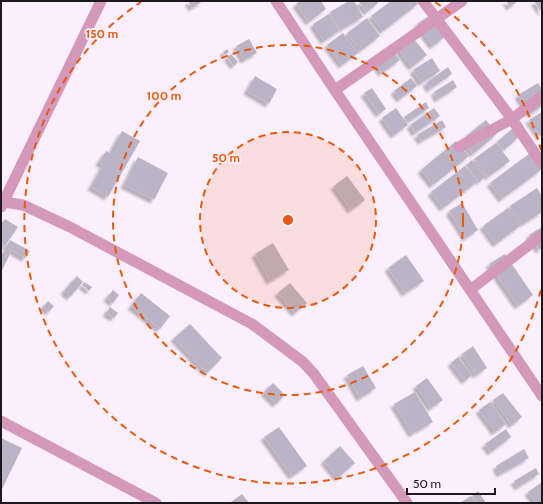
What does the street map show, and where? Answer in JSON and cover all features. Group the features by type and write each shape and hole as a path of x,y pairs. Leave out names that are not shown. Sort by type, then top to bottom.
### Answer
{"street":[{"path":"101,1 2,205 23,205 70,227 258,328 302,362 314,374 407,503"},
{"path":"276,1 542,396"},
{"path":"423,1 512,119 542,164"},
{"path":"335,90 462,1"},
{"path":"460,147 512,119 542,96"},
{"path":"470,290 542,235"},
{"path":"1,421 156,503"}],"building":[{"path":"188,1 203,1 192,8"},
{"path":"300,1 321,1 326,9 309,22 296,4"},
{"path":"349,1 354,1 363,17 340,30 330,12"},
{"path":"358,1 377,1 378,3 367,12"},
{"path":"391,1 416,1 418,4 383,31 371,16"},
{"path":"506,1 518,1 510,7"},
{"path":"534,1 542,1 542,13"},
{"path":"329,14 339,31 324,41 313,24"},
{"path":"430,15 445,37 433,46 417,24"},
{"path":"367,18 380,36 360,51 347,33"},
{"path":"343,33 358,53 342,65 327,45"},
{"path":"409,33 427,55 412,67 394,44"},
{"path":"249,39 257,53 244,60 236,46"},
{"path":"389,46 400,60 382,73 372,59"},
{"path":"227,49 229,52 225,55 223,52"},
{"path":"231,54 238,62 234,66 227,57"},
{"path":"432,58 440,71 421,83 413,70"},
{"path":"448,67 452,74 430,89 426,83"},
{"path":"255,76 277,89 269,104 247,91"},
{"path":"411,78 417,86 400,99 394,91"},
{"path":"453,80 457,87 438,99 434,92"},
{"path":"538,83 542,89 542,106 530,114 518,95"},
{"path":"372,88 386,109 379,114 364,93"},
{"path":"426,102 429,108 408,122 404,117"},
{"path":"396,108 408,125 394,135 382,118"},
{"path":"434,108 440,116 415,133 410,125"},
{"path":"542,112 542,135 540,136 529,120"},
{"path":"442,120 446,127 421,141 417,135"},
{"path":"486,120 497,134 473,154 461,140"},
{"path":"512,129 519,137 504,150 497,142"},
{"path":"122,131 140,141 108,197 91,187 103,165 99,162 106,151 110,153"},
{"path":"456,141 469,156 433,185 421,170"},
{"path":"496,143 510,161 488,177 474,159"},
{"path":"529,154 541,170 502,199 490,183"},
{"path":"138,157 168,173 154,200 124,185"},
{"path":"472,160 485,177 479,182 466,165"},
{"path":"465,166 477,182 443,208 431,192"},
{"path":"347,176 365,200 351,210 334,186"},
{"path":"537,188 542,196 542,212 523,224 510,206"},
{"path":"462,203 478,230 466,238 449,211"},
{"path":"508,208 521,225 496,244 483,226"},
{"path":"5,219 18,227 5,246 1,243 1,224"},
{"path":"542,227 542,248 539,250 529,235"},
{"path":"10,240 30,251 25,258 6,247"},
{"path":"273,243 289,270 270,281 255,254"},
{"path":"5,249 11,252 1,272 1,257"},
{"path":"505,254 533,295 518,306 489,264"},
{"path":"406,255 424,281 405,293 388,268"},
{"path":"77,276 83,282 70,297 64,291"},
{"path":"84,282 92,287 89,291 82,285"},
{"path":"290,283 307,303 295,313 278,293"},
{"path":"113,290 119,295 113,303 107,298"},
{"path":"141,293 170,316 160,329 131,306"},
{"path":"48,301 54,306 49,312 43,307"},
{"path":"110,307 118,313 114,318 106,313"},
{"path":"190,324 222,358 207,373 174,338"},
{"path":"473,346 487,368 476,375 462,354"},
{"path":"458,357 472,375 465,381 451,363"},
{"path":"363,366 376,388 360,398 347,375"},
{"path":"427,378 443,400 431,408 416,386"},
{"path":"273,383 285,395 276,404 264,392"},
{"path":"415,392 433,422 412,434 394,404"},
{"path":"503,393 522,417 512,425 493,400"},
{"path":"490,402 506,424 495,432 479,410"},
{"path":"279,427 307,466 292,476 264,437"},
{"path":"506,429 511,437 491,452 485,444"},
{"path":"1,438 22,448 1,491"},
{"path":"340,446 355,463 338,478 324,461"},
{"path":"524,449 529,458 500,474 496,466"},
{"path":"536,468 539,474 518,487 514,481"},
{"path":"542,482 542,503 536,503 528,492"},
{"path":"478,491 486,503 478,503 472,496"},
{"path":"242,494 249,503 230,503"},
{"path":"471,496 475,503 460,503"}]}
